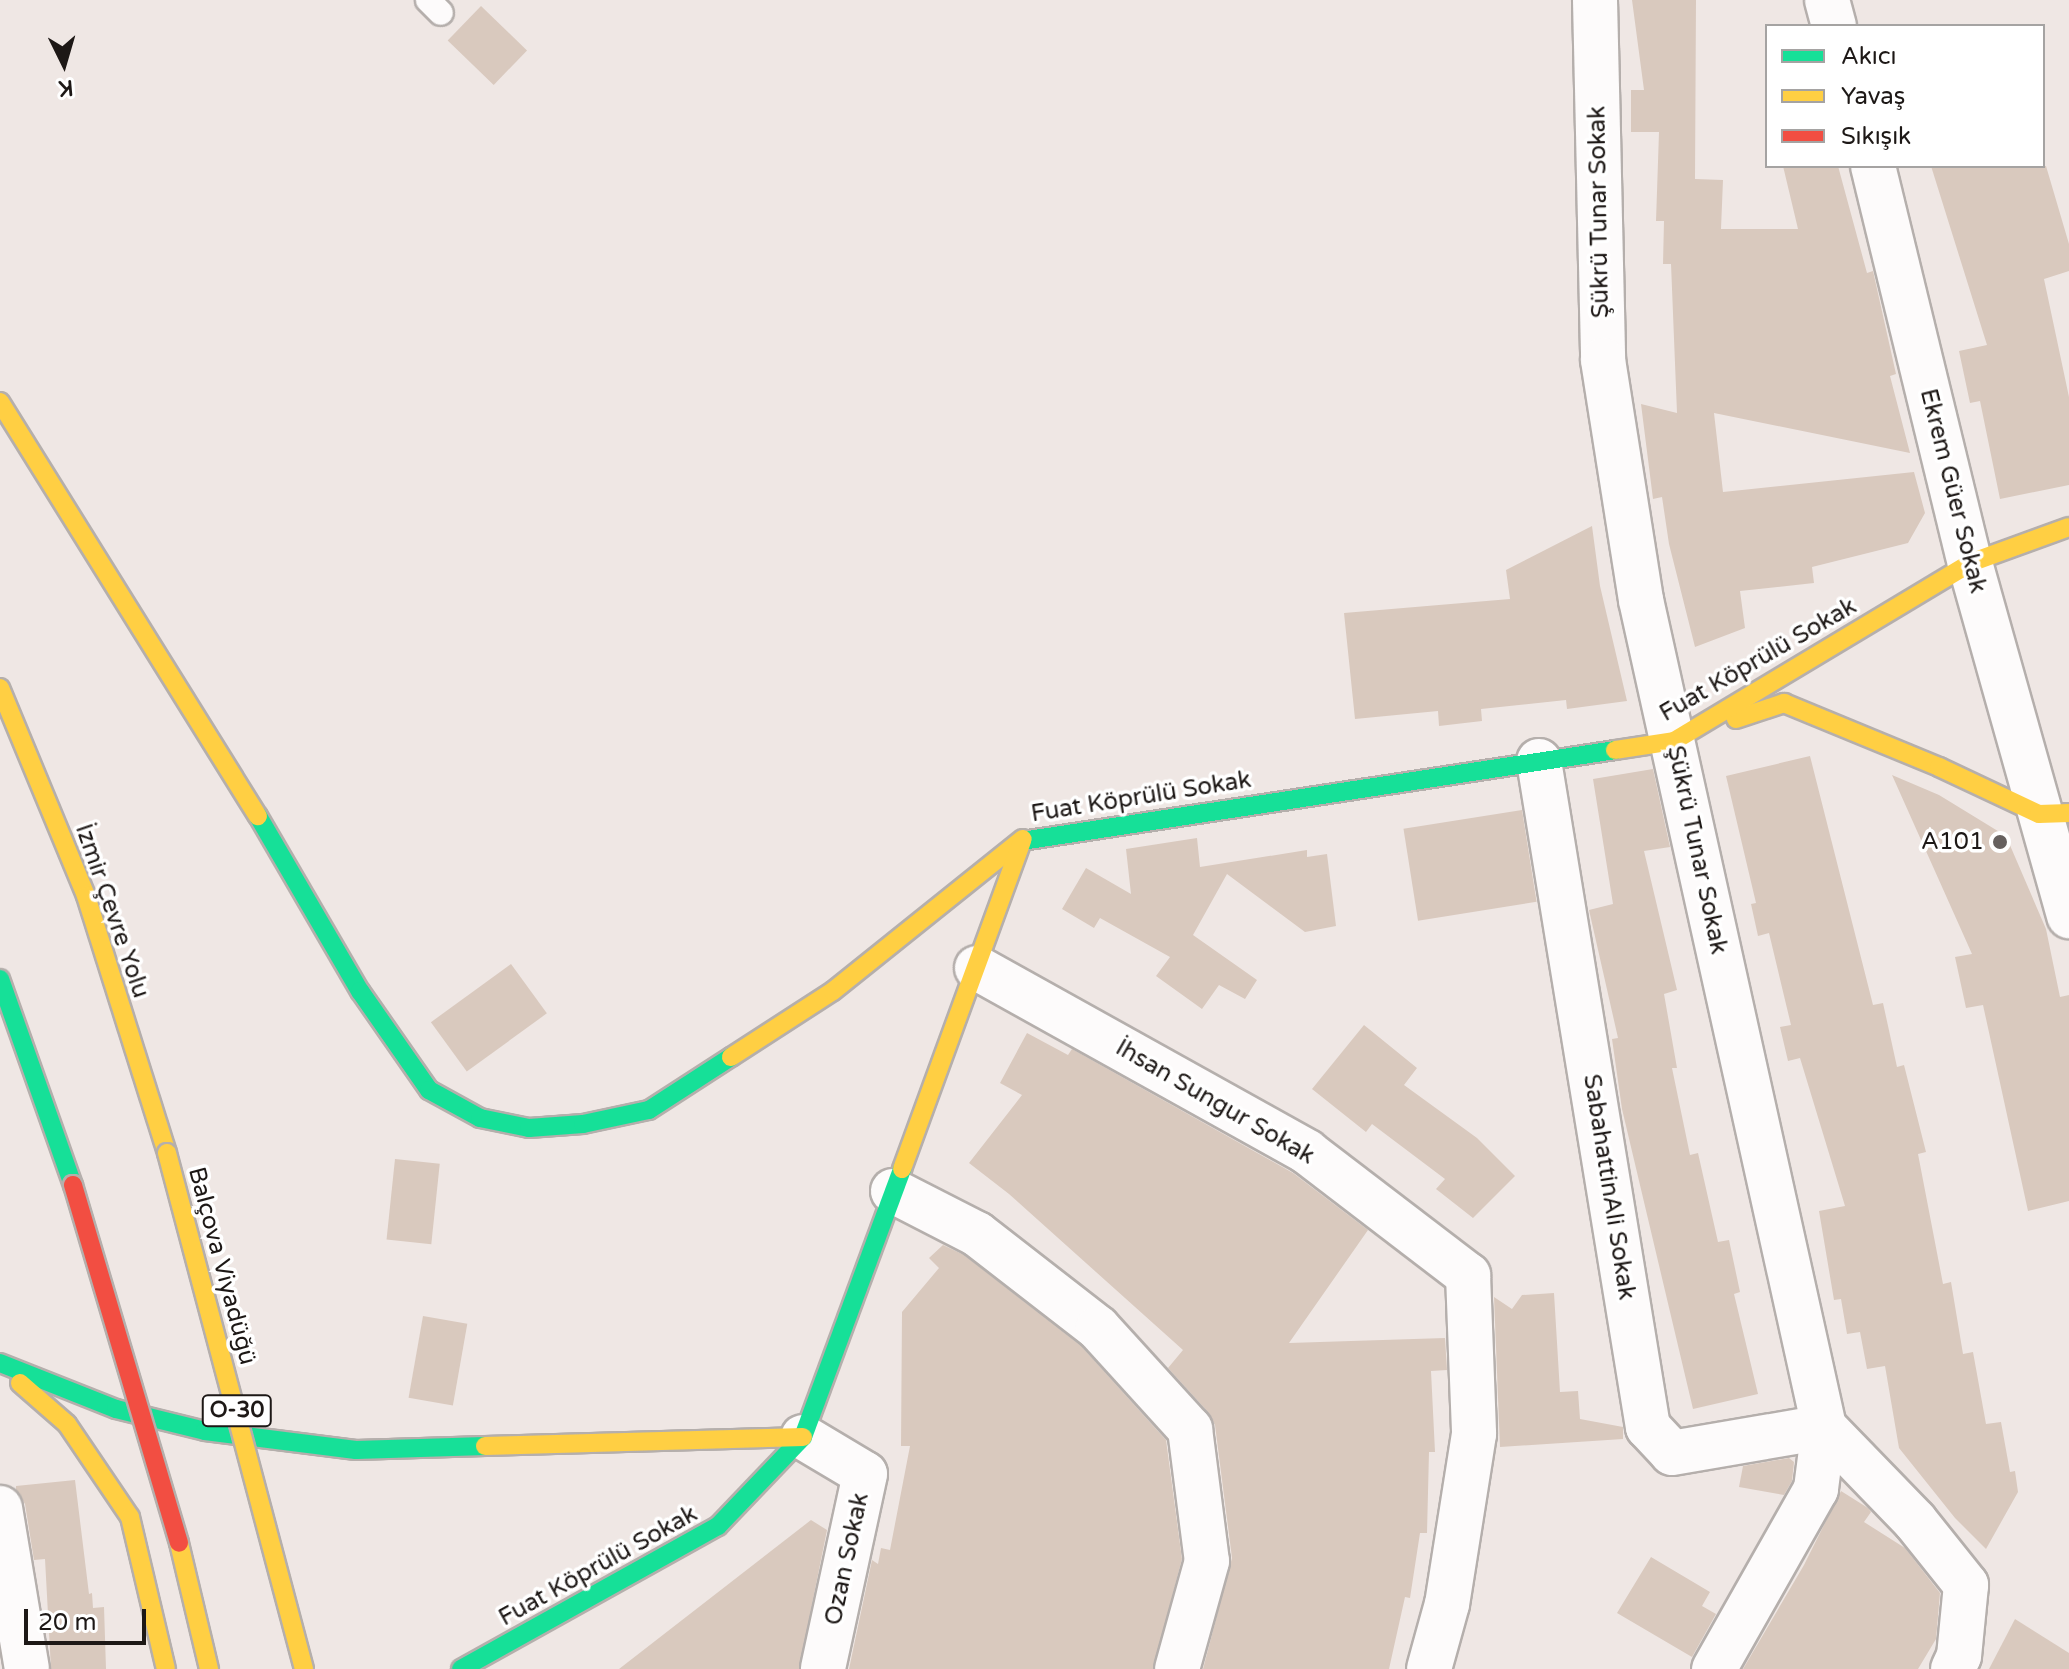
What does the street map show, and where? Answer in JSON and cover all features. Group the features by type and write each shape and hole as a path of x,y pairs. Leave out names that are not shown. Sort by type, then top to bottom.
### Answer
{"main road":[{"path":"0,402 261,821 360,991 429,1090 480,1118 529,1128 583,1124 649,1110 833,991 1023,839"},
{"name":"Fuat Köprülü Sokak","path":"461,1669 718,1526 803,1437 1023,839 1674,741 1970,563 2069,527"},
{"name":"İzmir Çevre Yolu","path":"0,688 86,896 167,1153"},
{"path":"1674,741 1784,703 2054,814"},
{"path":"0,979 73,1185 170,1508 209,1669"},
{"name":"Balçova Viyadüğü","path":"167,1153 304,1669"},
{"path":"0,1365 116,1409 190,1427 356,1450 803,1437"},
{"path":"0,1365 67,1424 130,1517 166,1669"}],"street":[{"name":"Şükrü Tunar Sokak","path":"1595,0 1603,360 1641,600 1824,1427 1816,1489 1714,1669"},
{"path":"1827,0 1833,24"},
{"name":"Ekrem Güer Sokak","path":"1873,168 1970,563 2054,814 2069,916"},
{"name":"SabahattinAli Sokak","path":"1539,761 1648,1427 1672,1453 1824,1427"},
{"name":"İhsan Sungur Sokak","path":"977,968 1307,1152 1468,1275 1474,1434 1447,1604 1429,1669"},
{"path":"893,1191 977,1234 1098,1328 1190,1429 1207,1561 1177,1669"},
{"path":"1824,1427 1915,1521 1966,1585 1959,1656 1953,1669"},
{"name":"Ozan Sokak","path":"803,1437 865,1474 823,1669"},
{"path":"2,1528 27,1669"}],"building":[{"path":"1632,0 1696,0 1695,179 1723,180 1721,229 1798,229 1783,168 1839,168 1867,273 1873,271 1896,374 1890,376 1910,453 1714,413 1723,492 1914,472 1925,513 1908,543 1812,567 1814,583 1740,591 1745,628 1695,647 1669,544 1662,497 1653,499 1641,404 1677,413 1671,264 1663,264 1664,221 1656,221 1659,132 1631,132 1631,90 1644,90"},
{"path":"481,6 527,50 494,85 448,41"},
{"path":"2046,166 2069,244 2069,271 2044,279 2069,397 2069,485 2000,499 1980,401 1970,403 1959,351 1987,345 1932,168"},
{"path":"1592,526 1600,586 1627,701 1567,709 1566,700 1481,709 1482,721 1439,726 1438,711 1355,719 1344,613 1510,599 1506,570"},
{"path":"1810,756 1873,1005 1883,1003 1897,1067 1904,1065 1926,1152 1918,1154 1943,1284 1951,1282 1963,1354 1973,1352 1986,1424 2001,1422 2010,1472 2015,1471 2018,1492 1986,1549 1955,1518 1899,1448 1885,1366 1867,1369 1860,1332 1847,1334 1841,1299 1834,1300 1819,1211 1845,1206 1800,1058 1788,1061 1780,1027 1791,1025 1769,933 1758,936 1751,904 1756,903 1726,776"},
{"path":"1653,769 1670,847 1644,851 1677,990 1664,994 1677,1068 1672,1068 1690,1155 1698,1153 1718,1242 1729,1240 1740,1292 1734,1294 1758,1394 1693,1409 1622,1109 1612,1039 1618,1038 1589,910 1613,904 1593,779"},
{"path":"1892,775 1939,795 2006,836 2046,929 2060,997 2069,995 2069,1201 2028,1211 1983,1005 1966,1008 1955,957 1972,954"},
{"path":"1522,810 1537,902 1418,921 1403,829"},
{"path":"1197,838 1200,867 1307,850 1307,857 1327,854 1336,926 1305,932 1227,874 1193,935 1257,980 1245,999 1219,985 1202,1009 1156,976 1170,957 1100,918 1094,928 1062,909 1086,868 1131,894 1126,849"},
{"path":"511,964 547,1013 467,1072 431,1022"},
{"path":"1364,1025 1417,1068 1404,1085 1477,1138 1515,1176 1473,1218 1436,1189 1445,1179 1372,1124 1366,1132 1312,1089"},
{"path":"1027,1033 1068,1055 1072,1049 1293,1173 1368,1230 1289,1343 1445,1338 1447,1370 1431,1371 1435,1452 1429,1452 1427,1533 1420,1533 1410,1598 1405,1597 1389,1669 1203,1669 1232,1558 1215,1425 1208,1412 1168,1368 1183,1350 1009,1194 969,1163 1022,1095 1000,1083"},
{"path":"395,1159 440,1164 431,1244 387,1240"},
{"path":"943,1245 964,1255 1081,1346 1166,1440 1182,1559 1153,1669 849,1669 872,1560 878,1564 881,1548 890,1550 910,1446 901,1446 902,1312 939,1268 929,1258"},
{"path":"1554,1293 1560,1392 1578,1391 1580,1419 1623,1427 1623,1439 1500,1447 1494,1297 1512,1309 1522,1295"},
{"path":"423,1316 467,1324 453,1406 409,1398"},
{"path":"1789,1458 1794,1462 1792,1481 1784,1495 1739,1487 1743,1466"},
{"path":"75,1480 89,1594 92,1593 93,1608 104,1607 106,1669 51,1669 45,1559 34,1560 25,1504 16,1490 16,1486"},
{"path":"1841,1491 1868,1508 1871,1512 1864,1522 1905,1548 1940,1593 1936,1639 1918,1669 1743,1669 1804,1565"},
{"path":"811,1520 827,1530 799,1669 619,1669"},
{"path":"1651,1557 1710,1592 1702,1606 1716,1614 1692,1657 1617,1613"},
{"path":"2015,1619 2069,1653 2069,1669 1989,1669"}],"traffic: fast":[{"path":"1022,841 1615,750"},
{"path":"258,816 360,991 429,1090 480,1118 529,1128 583,1124 649,1110 731,1057"},
{"path":"0,979 73,1185"},
{"path":"461,1669 718,1526 803,1437 902,1169"},
{"path":"0,1363 116,1409 205,1431 356,1450 485,1446"}],"traffic: slow":[{"path":"0,402 258,816"},
{"path":"1615,750 1674,741 1970,563 2069,527"},
{"path":"0,688 86,896 167,1153"},
{"path":"1736,719 1784,703 1939,767 2039,814 2069,813"},
{"path":"731,1057 833,991 1023,839"},
{"path":"902,1169 1022,841"},
{"path":"167,1153 304,1669"},
{"path":"20,1383 67,1424 130,1517"},
{"path":"485,1446 803,1437"},
{"path":"130,1517 166,1669"},
{"path":"179,1543 209,1669"}],"traffic: jam":[{"path":"73,1185 179,1543"}],"place":[{"name":"A101","path":"2000,842"}]}
